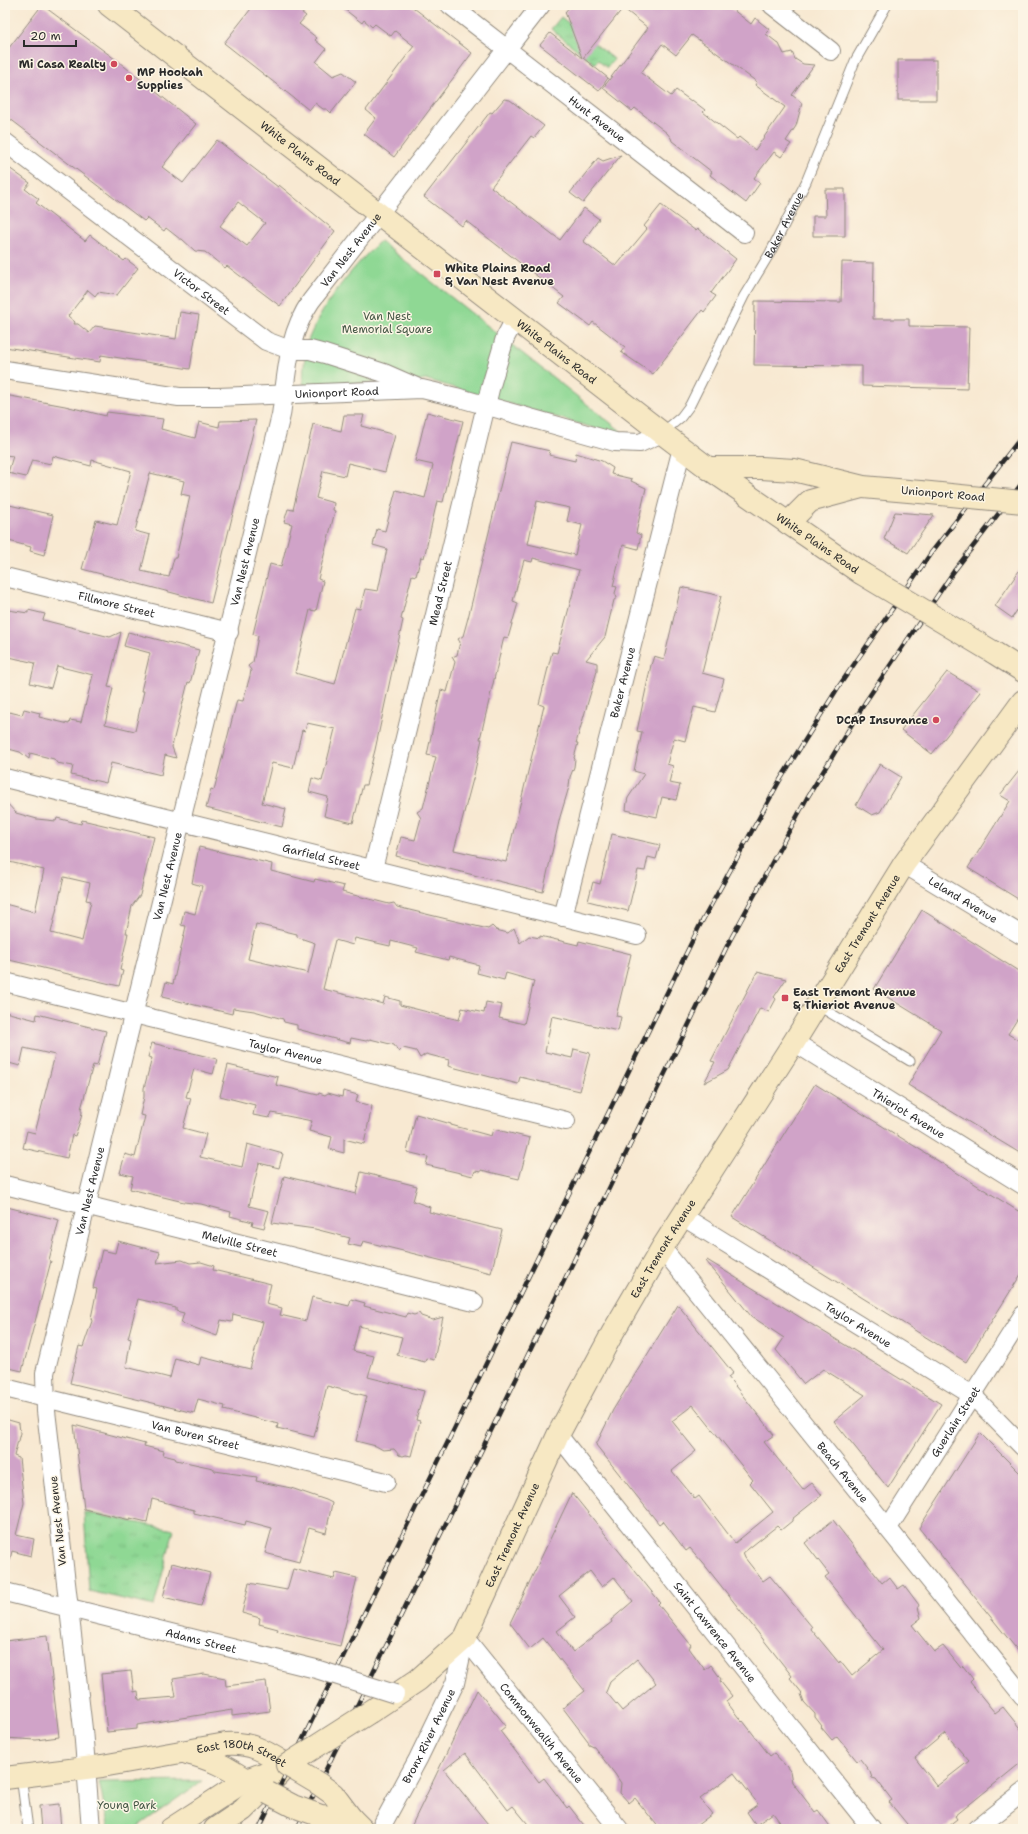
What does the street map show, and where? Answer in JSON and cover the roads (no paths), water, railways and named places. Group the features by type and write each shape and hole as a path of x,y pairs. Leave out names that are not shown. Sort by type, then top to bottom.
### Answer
{"main road":[{"name":"White Plains Road","path":"109,5 708,468 861,573 1023,671"},
{"name":"Unionport Road","path":"708,468 761,468 794,470 863,487 1023,502"},
{"name":"Unionport Road","path":"788,523 810,501 863,487"},
{"name":"East Tremont Avenue","path":"215,1829 243,1810 278,1766 418,1680 465,1638 558,1435 613,1332 662,1248 794,1042 904,864 1023,701"},
{"name":"East 180th Street","path":"13,1777 86,1768 226,1744 241,1743 252,1745 278,1766 334,1794 356,1824"},
{"name":"East 180th Street","path":"183,1752 212,1760 225,1766 259,1788 290,1805 321,1816 356,1824"},
{"name":"East Tremont Avenue","path":"171,1829 259,1788"}],"street":[{"name":"Hunt Avenue","path":"450,5 744,233"},
{"name":"Van Nest Avenue","path":"92,1829 44,1397 45,1373 229,632 281,415 290,350 295,330 304,311 541,5"},
{"path":"772,5 831,51"},
{"name":"Victor Street","path":"5,142 260,336 274,345 290,350 310,350 325,354 384,373 422,389"},
{"name":"Mead Street","path":"372,870 486,405 502,347 515,319"},
{"name":"Unionport Road","path":"5,370 165,395 218,398 422,389 486,405 615,442 640,443 662,433"},
{"name":"Baker Avenue","path":"563,917 682,448"},
{"name":"Fillmore Street","path":"5,577 229,632"},
{"name":"Garfield Street","path":"5,778 637,936"},
{"name":"Leland Avenue","path":"904,864 1023,936"},
{"name":"Taylor Avenue","path":"5,982 566,1121"},
{"name":"Thieriot Avenue","path":"794,1042 1023,1185"},
{"name":"Melville Street","path":"5,1185 474,1302"},
{"name":"Taylor Avenue","path":"682,1216 972,1396 1023,1447"},
{"name":"Beach Avenue","path":"662,1248 1023,1696"},
{"name":"Guerlain Street","path":"888,1528 1023,1315"},
{"name":"Van Buren Street","path":"5,1388 386,1482"},
{"name":"Saint Lawrence Avenue","path":"558,1435 872,1829"},
{"name":"Adams Street","path":"5,1592 316,1669 395,1694"},
{"name":"Bronx River Avenue","path":"380,1829 418,1758 455,1682 465,1638"},
{"name":"Commonwealth Avenue","path":"465,1638 619,1829"},
{"path":"976,1829 1023,1792"}],"lane":[{"name":"Baker Avenue","path":"662,433 681,417 690,405 744,296 770,253 820,152 835,108 855,61 886,5"},
{"path":"817,1005 910,1061"},
{"path":"13,1777 28,1829"}],"railway":[{"path":"259,1829 699,927 780,780 839,686 931,553 1023,435"},
{"path":"297,1829 729,942 807,798 866,701 954,571 1023,482"}],"place":[{"name":"Mi Casa Realty","path":"114,64"},
{"name":"MP Hookah Supplies","path":"129,78"},
{"name":"White Plains Road & Van Nest Avenue","path":"437,274"},
{"name":"DCAP Insurance","path":"936,720"},
{"name":"East Tremont Avenue & Thieriot Avenue","path":"785,998"}],"park label":[{"name":"Van Nest Memorial Square","path":"387,322"},
{"name":"Young Park","path":"127,1805"}]}
